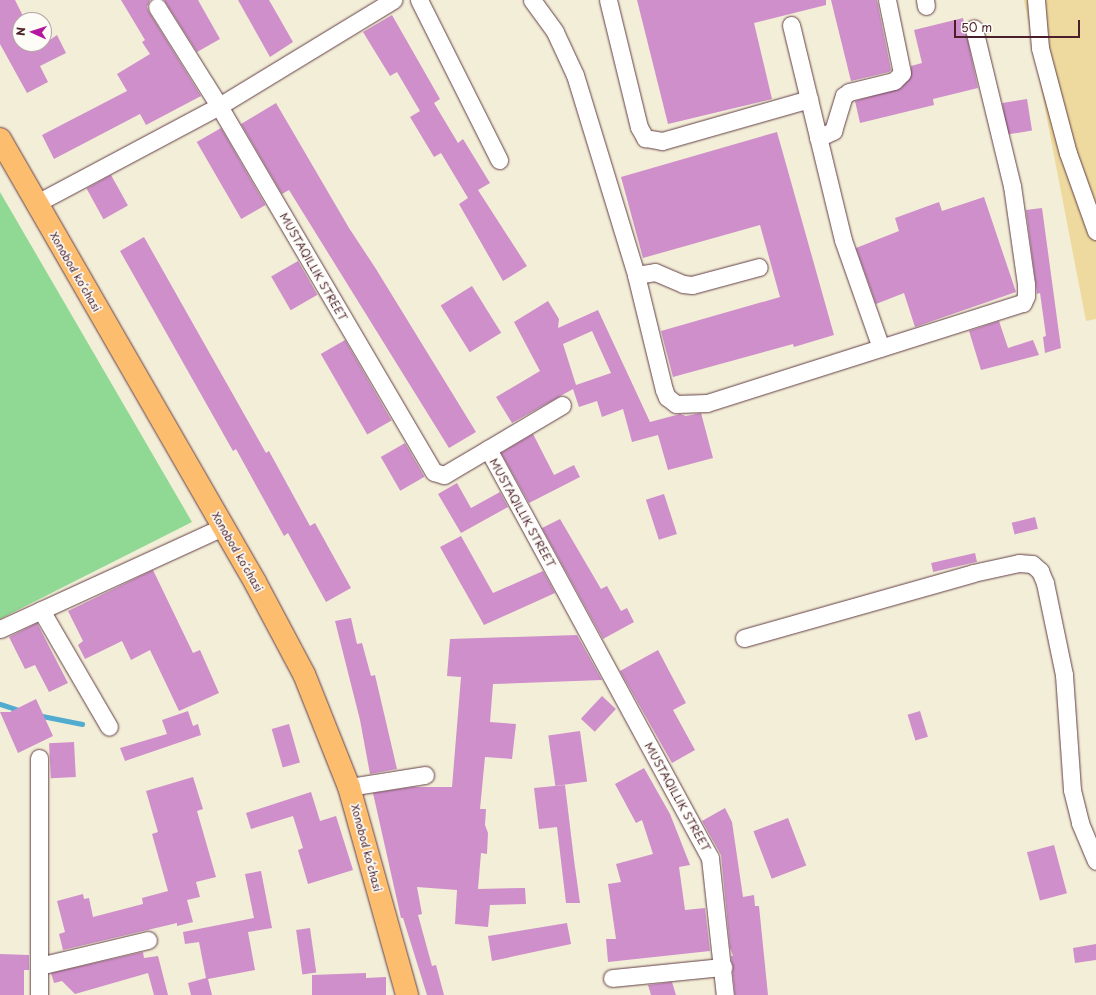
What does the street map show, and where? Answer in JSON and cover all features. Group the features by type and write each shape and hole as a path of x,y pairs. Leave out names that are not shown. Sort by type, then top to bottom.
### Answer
{"main road":[{"name":"Xonobod koʻchasi","path":"0,139 35,204 223,527 304,674 349,787 407,995"}],"street":[{"path":"35,204 219,106 393,0"},
{"path":"419,0 500,160"},
{"path":"532,0 555,32 575,75 636,275 664,390 671,402 682,404 707,403 1023,303 1026,296 1012,186 974,29"},
{"path":"608,0 639,127 645,138 662,141 809,99"},
{"path":"818,138 833,131 844,96 849,92 894,81 902,73 887,0"},
{"path":"1036,0 1040,48 1068,153 1096,231"},
{"name":"MUSTAQILLIK STREET","path":"157,7 219,106 434,472 444,475 488,449 710,858 726,995"},
{"path":"791,25 843,240 881,348"},
{"path":"636,275 655,272 683,284 692,285 759,266"},
{"path":"488,449 562,404"},
{"path":"0,629 223,527"},
{"path":"744,638 972,573 1019,563 1032,564 1040,571 1045,583 1064,675 1072,790 1080,823 1096,861"},
{"path":"41,610 109,727"},
{"path":"39,758 39,995"},
{"path":"349,787 425,775"},
{"path":"39,966 148,940"},
{"path":"612,978 723,967"}],"green space":[{"path":"0,192 192,522 0,619"}],"sand":[{"path":"1024,0 1096,0 1096,319 1086,321"}],"building":[{"path":"0,0 15,0 21,12 12,12 12,52 52,52 52,38 57,35 66,53 40,66 48,82 27,93 0,44"},
{"path":"121,0 150,0 147,7 149,12 201,96 146,125 140,114 54,159 42,135 127,91 117,74 150,54 142,42 145,40"},
{"path":"164,0 198,0 220,39 197,52"},
{"path":"238,0 269,0 293,42 270,57"},
{"path":"637,0 826,0 826,5 754,23 772,99 668,124"},
{"path":"831,0 877,0 891,70 889,72 851,81"},
{"path":"392,15 440,99 434,103 458,143 463,139 490,183 478,190 527,266 503,281 459,204 468,198 441,153 434,157 410,117 420,111 397,72 390,76 363,32"},
{"path":"963,18 978,88 933,99 934,105 860,123 855,101 901,88 911,76 911,66 922,63 914,30"},
{"path":"1027,99 1032,131 1007,135 1002,103"},
{"path":"276,103 349,228 376,269 476,432 449,448 289,190 282,194 241,124"},
{"path":"221,128 266,205 241,219 197,142"},
{"path":"777,132 834,335 794,347 793,344 673,377 661,331 780,297 760,225 643,258 621,177"},
{"path":"111,175 128,206 103,219 87,189"},
{"path":"984,197 1016,292 915,327 904,293 876,304 856,248 899,231 895,218 939,202 942,211"},
{"path":"1042,208 1061,348 1045,353 1043,337 1046,336 1040,293 1037,294 1026,210"},
{"path":"144,237 266,453 269,451 310,526 315,523 351,588 326,602 288,533 284,536 236,449 233,451 120,251"},
{"path":"298,261 318,295 291,310 271,276"},
{"path":"472,286 501,333 470,352 441,306"},
{"path":"548,301 559,319 558,328 598,310 650,422 680,414 686,416 701,413 713,458 668,470 658,435 632,442 623,409 602,417 597,401 579,407 573,389 512,423 496,397 540,371 514,322","holes":["592,331 611,373 576,385 563,344"]},
{"path":"999,321 1008,348 1033,340 1039,355 981,370 969,331"},
{"path":"345,340 392,421 367,435 321,354"},
{"path":"533,434 554,475 574,465 580,477 529,503 501,453"},
{"path":"405,443 424,477 400,491 381,457"},
{"path":"457,483 471,508 500,492 508,507 461,533 438,494"},
{"path":"664,494 677,534 659,540 646,500"},
{"path":"1035,517 1038,529 1015,534 1012,523"},
{"path":"560,519 601,589 607,586 621,611 627,608 634,622 603,639 542,528"},
{"path":"461,536 493,593 543,571 555,593 484,625 440,547"},
{"path":"975,553 977,562 933,572 931,563"},
{"path":"153,570 193,653 200,650 219,693 179,711 150,650 131,660 122,641 85,659 78,645 83,641 68,611"},
{"path":"351,618 357,644 362,643 371,676 375,675 397,769 370,774 360,720 335,621"},
{"path":"37,623 68,683 49,692 35,665 25,669 9,637"},
{"path":"577,635 602,680 493,684 490,722 516,724 512,759 485,757 480,809 486,809 485,825 488,833 487,854 481,853 478,889 525,888 526,904 490,905 488,927 455,924 457,890 417,887 422,914 418,915 432,966 436,965 444,995 427,995 403,918 401,918 373,793 413,787 452,787 461,677 447,676 450,639"},
{"path":"658,650 686,703 673,710 695,750 672,763 620,671"},
{"path":"602,696 616,709 595,732 581,719"},
{"path":"36,699 53,736 18,753 0,712 10,712"},
{"path":"188,711 193,726 198,724 201,735 125,761 120,748 167,734 162,720"},
{"path":"920,711 928,737 915,741 908,715"},
{"path":"289,724 300,762 283,767 272,729"},
{"path":"580,731 587,782 555,786 548,735"},
{"path":"74,742 76,777 51,778 49,743"},
{"path":"644,768 670,814 690,865 679,867 685,910 705,908 710,951 608,962 606,939 616,939 608,884 621,882 616,864 653,854 642,820 636,823 615,784"},
{"path":"193,777 203,809 197,811 216,877 196,882 200,897 187,900 193,922 177,926 177,923 63,950 59,934 65,932 57,901 83,894 84,899 89,898 93,917 143,904 142,898 168,891 152,834 158,832 146,791"},
{"path":"565,785 580,903 566,903 557,827 539,829 534,788"},
{"path":"311,792 320,821 336,816 353,870 308,884 298,850 303,848 293,816 251,829 246,813"},
{"path":"725,808 732,822 743,897 754,895 755,906 759,906 768,995 735,995 731,956 733,956 730,948 721,855 702,821"},
{"path":"788,818 806,866 772,879 753,831"},
{"path":"1054,845 1067,893 1040,901 1027,852"},
{"path":"261,871 272,928 248,932 255,970 208,979 212,995 191,995 188,983 206,978 199,942 185,944 183,932 254,918 245,874"},
{"path":"567,923 571,944 492,961 488,936"},
{"path":"310,928 316,973 302,975 296,930"},
{"path":"1096,944 1096,960 1075,963 1073,948"},
{"path":"143,952 144,958 158,956 168,995 154,995 148,973 75,994 62,981 54,983 51,973"},
{"path":"0,954 29,955 29,970 24,970 24,995 0,995"},
{"path":"366,973 366,978 386,977 386,995 312,995 312,975"},
{"path":"672,982 676,995 651,995 648,985"}],"waterway":[{"path":"0,704 22,711"},
{"path":"37,715 82,724"}]}
